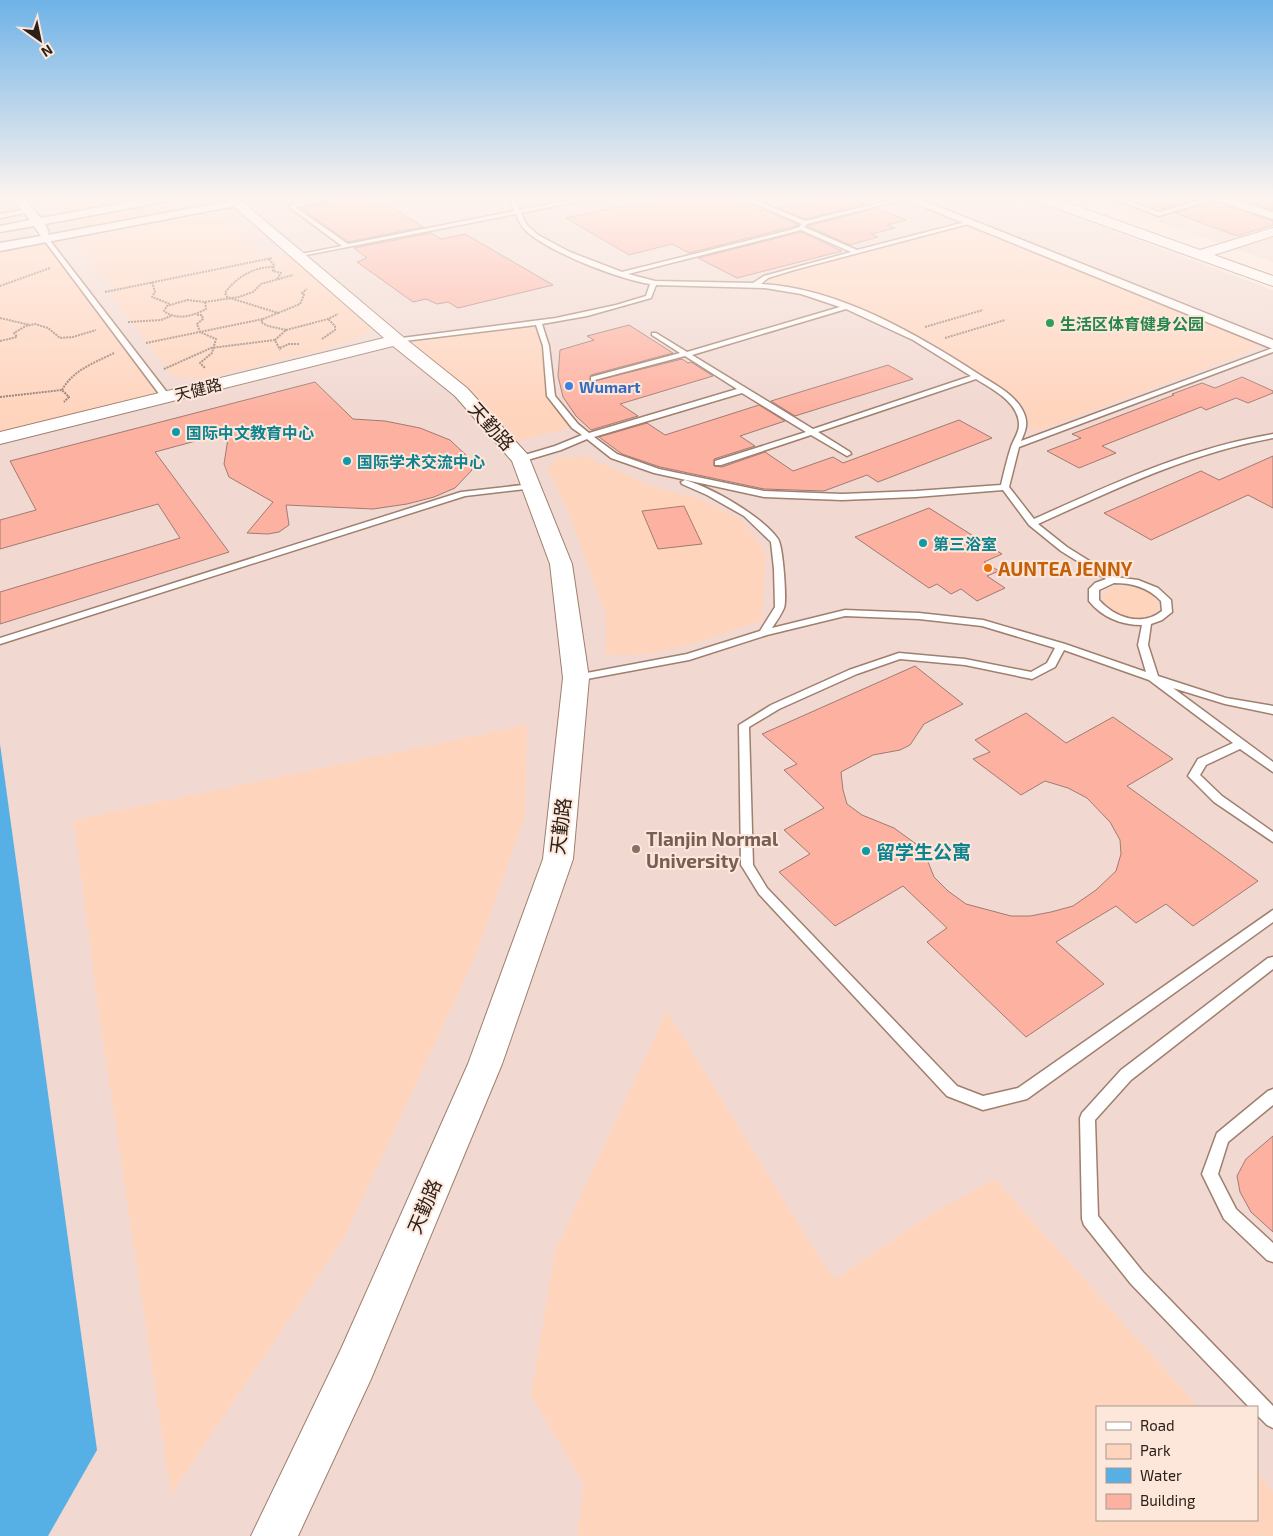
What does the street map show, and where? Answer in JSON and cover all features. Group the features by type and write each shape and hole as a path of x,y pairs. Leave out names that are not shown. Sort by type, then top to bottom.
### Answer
{"street":[{"name":"天勤路","path":"274,1536 356,1364 485,1064 558,859 576,678 561,564 521,459 461,392 313,270"},
{"path":"1085,270 1273,345"},
{"path":"1240,270 1273,281"},
{"name":"天健路","path":"0,438 396,340"}],"lane":[{"path":"70,270 166,397"},
{"path":"611,270 653,283 756,284 802,292 845,307 905,333 925,344 1004,395 1020,411 1023,426 1005,487"},
{"path":"622,274 638,270"},
{"path":"756,284 766,277 792,270"},
{"path":"396,340 612,309 649,297 653,283"},
{"path":"594,379 845,307"},
{"path":"538,321 546,346 551,396 575,426 614,456 658,471 710,493 747,514 775,541 780,607 764,633"},
{"path":"654,334 847,454"},
{"path":"1016,446 1273,350"},
{"path":"718,463 977,376"},
{"path":"521,459 558,448 588,436 743,390"},
{"path":"1032,523 1174,463 1241,440 1273,436"},
{"path":"658,471 764,494 842,497 916,494 1005,487"},
{"path":"0,641 464,494 531,486"},
{"path":"1005,487 1032,523 1064,549 1113,580"},
{"path":"1113,580 1134,581 1153,589 1166,600 1167,612 1163,616 1147,622 1120,619 1098,607 1094,601 1094,589 1098,585 1113,580"},
{"path":"576,678 688,657 764,633 845,613 920,616 983,623 1061,646 1224,701 1273,710"},
{"path":"1147,622 1143,645 1153,678 1273,768"},
{"path":"1061,646 1050,665 1032,676 965,662 899,656 853,672 775,707 744,725 747,865 763,891 952,1091 982,1103 1022,1094 1273,915"},
{"path":"1241,744 1202,762 1194,776 1218,798 1273,838"},
{"path":"1271,967 1126,1075 1087,1118 1090,1219 1137,1278 1273,1420"},
{"path":"1273,1096 1222,1138 1210,1174 1230,1214 1273,1254"}],"path":[{"path":"0,286 46,270"},
{"path":"89,295 215,270"},
{"path":"254,270 229,287 226,295 278,313"},
{"path":"273,270 281,273 276,279"},
{"path":"202,388 206,374 205,368 200,363 212,352 216,339 200,332 197,324 203,319 202,315 178,317 166,314 164,309 171,304 187,300 205,302 253,292 261,284 302,270"},
{"path":"62,390 68,379 77,372 129,348 251,320 263,319 300,304 304,298 302,293 305,290 309,270"},
{"path":"152,282 155,292 152,297 171,304"},
{"path":"196,315 206,309 205,302"},
{"path":"263,319 262,322 268,326 286,330 328,320 342,312 358,307"},
{"path":"905,333 983,310"},
{"path":"0,318 30,325 40,325 61,338 76,336 111,325 139,320 167,319 171,315"},
{"path":"315,342 335,330 335,326 328,320"},
{"path":"925,344 1005,320"},
{"path":"0,341 18,337 14,333 30,325"},
{"path":"148,373 174,366 192,355 213,348 275,340 286,330"},
{"path":"275,340 284,357 292,366"},
{"path":"280,348 289,344 305,344"},
{"path":"0,397 19,397 36,392 62,390 69,397 49,415 39,428"}],"shaded area":[{"name":"TIanjin Normal University","path":"0,270 1218,270 1273,290 1273,1536 0,1536"}],"green space":[{"path":"0,270 69,270 166,397 0,438"},
{"path":"98,270 305,270 372,329 367,334 338,345 207,378 180,377 171,374 107,291 114,289"},
{"name":"生活区体育健身公园","path":"801,270 1079,270 1253,339 1258,348 1040,430 1030,430 1025,410 1021,403 1004,388 964,363 938,347 884,320 828,298 770,282 770,279"},
{"path":"538,321 546,346 551,396 575,426 508,444 396,340"},
{"path":"585,456 653,487 698,498 742,520 766,553 762,621 666,651 626,655 606,654 606,615 567,508 547,469 558,458"},
{"path":"1128,587 1149,594 1157,603 1158,610 1152,615 1145,617 1136,618 1119,615 1106,605 1102,598 1108,589"},
{"path":"527,725 525,816 475,957 344,1238 171,1494 98,1007 74,820"},
{"path":"667,1011 822,1262 836,1279 934,1212 995,1179 1197,1406 1096,1406 1096,1521 1258,1521 1258,1474 1273,1492 1273,1536 577,1536 584,1484 531,1396 555,1251"}],"water":[{"path":"0,744 97,1450 48,1536 0,1536"}],"building":[{"path":"368,270 527,270 553,285 458,308 448,302 437,304 426,299 413,302"},
{"path":"721,270 769,270 737,278"},
{"path":"629,325 673,353 591,375 590,382 682,359 688,363 691,362 713,376 620,404 638,416 591,430 576,416 563,397 558,376 560,350 594,340 587,336"},
{"path":"888,365 913,379 795,416 771,401"},
{"path":"1242,377 1273,391 1273,393 1248,403 1236,398 1206,410 1201,407 1102,446 1116,453 1079,468 1047,451 1081,438 1072,434 1174,395 1172,394 1202,383 1215,388"},
{"path":"315,382 353,419 385,421 420,428 450,440 468,457 472,470 455,488 434,497 407,504 373,509 286,505 289,525 279,532 268,534 247,533 273,502 229,477 224,464 229,432 155,452 229,552 0,624 0,592 180,538 158,504 0,549 0,520 36,510 10,461"},
{"path":"759,405 785,421 740,436 755,446 714,459 714,466 722,467 765,452 793,471 833,457 843,463 959,420 992,438 878,482 867,475 824,491 764,489 660,467 622,454 599,437 647,423 665,435"},
{"path":"1273,456 1273,508 1248,495 1151,540 1104,513 1201,471 1219,480"},
{"path":"684,506 702,544 658,549 642,511"},
{"name":"第三浴室","path":"929,508 1002,554 984,562 999,571 987,576 1005,588 977,601 961,589 951,594 937,584 929,588 855,537"},
{"name":"留学生公寓","path":"915,666 963,704 924,724 910,745 900,750 873,755 841,772 843,790 847,804 862,815 894,828 923,849 934,877 948,891 966,904 1011,916 1030,916 1051,912 1073,906 1096,890 1116,871 1121,854 1120,840 1110,822 1087,798 1068,788 1045,781 1021,795 973,759 990,752 975,740 1026,713 1066,743 1113,717 1173,759 1127,786 1258,881 1193,926 1166,904 1136,923 1116,906 1056,942 1104,984 1026,1037 927,942 947,928 903,886 835,926 779,872 810,854 784,830 824,808 784,770 797,764 762,734"},
{"path":"1273,1136 1273,1232 1251,1212 1240,1192 1237,1176 1246,1159"}],"place":[{"name":"生活区体育健身公园","path":"1050,323"},
{"name":"Wumart","path":"569,386"},
{"name":"国际中文教育中心","path":"176,432"},
{"name":"国际学术交流中心","path":"347,461"},
{"name":"第三浴室","path":"923,543"},
{"name":"AUNTEA JENNY","path":"988,568"},
{"name":"TIanjin Normal University","path":"636,849"},
{"name":"留学生公寓","path":"866,851"}]}
